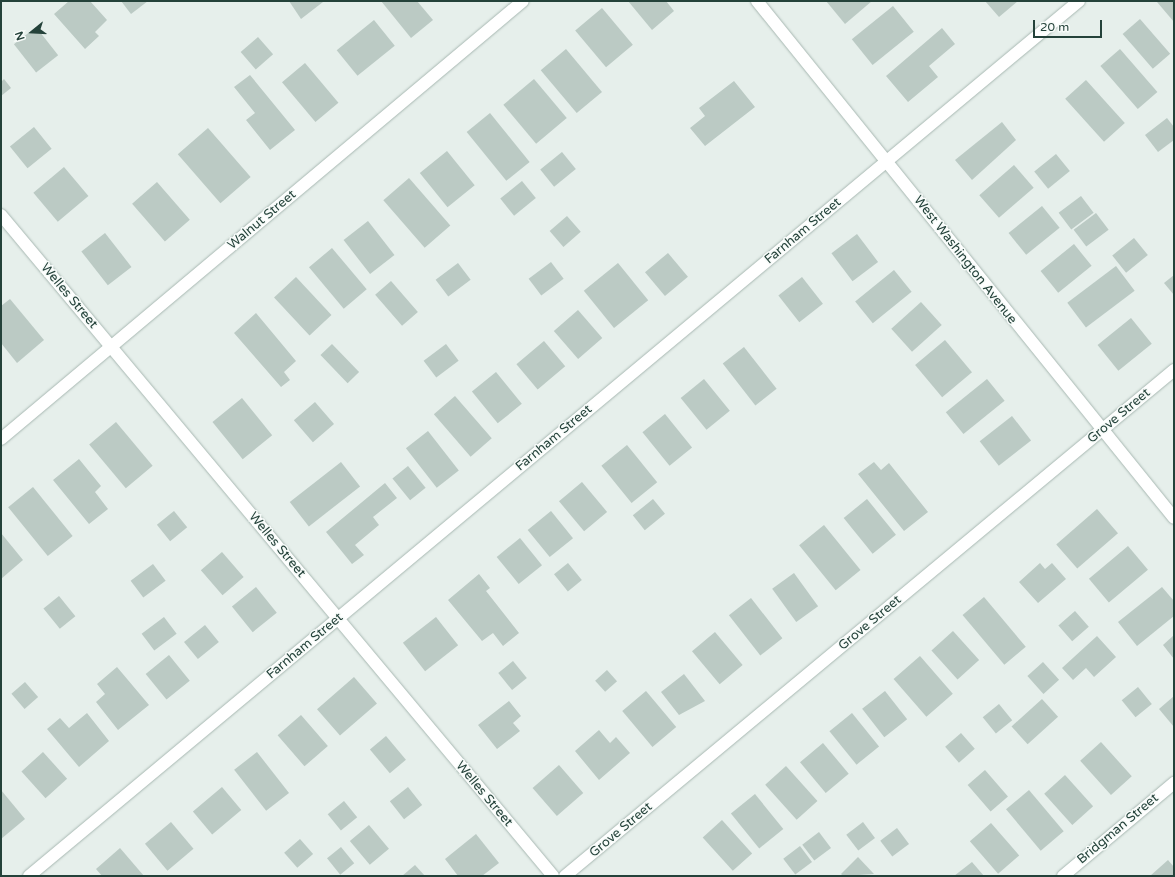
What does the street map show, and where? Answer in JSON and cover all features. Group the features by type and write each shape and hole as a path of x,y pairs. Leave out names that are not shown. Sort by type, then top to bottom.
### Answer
{"street":[{"name":"Walnut Street","path":"1,439 523,1"},
{"name":"West Washington Avenue","path":"757,1 887,160 1101,431 1174,518"},
{"name":"Farnham Street","path":"29,876 1079,1"},
{"name":"Welles Street","path":"1,215 553,876"},
{"name":"Grove Street","path":"566,876 1174,370"},
{"name":"Bridgman Street","path":"1063,876 1174,783"}],"building":[{"path":"69,1 90,1 107,20 95,32 99,36 85,49 54,14"},
{"path":"121,1 148,1 131,14"},
{"path":"289,1 322,1 323,2 301,19"},
{"path":"381,1 417,1 433,20 411,38"},
{"path":"628,1 666,1 674,11 652,30"},
{"path":"826,1 872,1 845,24"},
{"path":"985,1 1018,1 999,17"},
{"path":"1174,1 1174,22 1157,2"},
{"path":"893,6 914,32 873,65 852,39"},
{"path":"602,8 633,45 606,67 575,30"},
{"path":"1140,19 1170,54 1153,69 1123,34"},
{"path":"374,20 395,46 357,76 337,50"},
{"path":"36,27 58,55 36,73 14,44"},
{"path":"942,28 955,44 929,66 938,77 908,102 886,76"},
{"path":"258,37 273,54 256,69 241,52"},
{"path":"566,49 602,92 577,113 541,70"},
{"path":"1120,49 1157,92 1138,109 1100,66"},
{"path":"305,63 338,103 315,122 282,82"},
{"path":"250,75 295,130 270,150 246,120 255,113 234,87"},
{"path":"4,79 11,88 1,96 1,82"},
{"path":"534,79 567,118 536,144 503,105"},
{"path":"1086,80 1125,123 1104,142 1065,99"},
{"path":"734,81 755,107 705,146 690,128 705,116 699,108"},
{"path":"490,113 530,162 506,181 467,132"},
{"path":"1167,118 1174,127 1174,140 1158,152 1145,135"},
{"path":"1002,122 1016,140 972,180 955,160"},
{"path":"34,127 52,149 28,168 10,147"},
{"path":"208,128 251,177 220,203 178,154"},
{"path":"447,151 475,185 447,207 420,173"},
{"path":"562,152 576,169 554,187 540,170"},
{"path":"1056,154 1070,171 1048,189 1034,172"},
{"path":"1014,165 1034,188 999,218 979,195"},
{"path":"64,167 88,196 58,222 33,193"},
{"path":"409,178 450,226 425,248 383,200"},
{"path":"522,181 536,198 514,216 500,199"},
{"path":"157,182 190,220 165,241 132,204"},
{"path":"1081,196 1094,213 1071,230 1059,213"},
{"path":"1042,206 1060,228 1026,255 1009,233"},
{"path":"1096,213 1109,230 1086,247 1074,230"},
{"path":"567,216 581,232 563,247 550,231"},
{"path":"368,221 394,255 370,274 344,240"},
{"path":"105,233 131,267 108,285 81,251"},
{"path":"857,234 878,262 853,281 831,253"},
{"path":"1134,238 1148,255 1126,273 1112,256"},
{"path":"1074,244 1092,266 1058,293 1041,271"},
{"path":"332,248 367,289 344,309 309,267"},
{"path":"668,253 688,277 665,296 645,272"},
{"path":"551,262 564,279 541,296 529,279"},
{"path":"458,263 471,280 448,297 436,280"},
{"path":"618,263 648,300 614,328 584,291"},
{"path":"1116,266 1135,291 1086,327 1067,303"},
{"path":"894,270 912,292 873,323 855,301"},
{"path":"1174,275 1174,295 1164,283"},
{"path":"296,277 331,315 310,335 274,297"},
{"path":"802,277 823,304 799,322 778,295"},
{"path":"391,281 418,312 402,326 375,295"},
{"path":"10,299 44,340 17,363 1,343 1,306"},
{"path":"921,302 942,325 912,352 891,329"},
{"path":"578,310 602,338 578,359 554,331"},
{"path":"256,313 296,361 284,372 290,380 281,387 234,333"},
{"path":"1131,318 1152,344 1118,371 1098,345"},
{"path":"945,340 972,372 942,397 915,365"},
{"path":"544,341 565,366 538,389 516,364"},
{"path":"332,344 359,372 348,383 320,355"},
{"path":"446,344 459,361 436,378 424,361"},
{"path":"744,347 777,389 755,405 723,364"},
{"path":"496,372 522,404 498,423 472,392"},
{"path":"704,379 730,411 706,430 681,398"},
{"path":"987,379 1005,401 963,434 946,412"},
{"path":"455,396 492,438 471,457 434,414"},
{"path":"242,398 272,435 243,459 212,422"},
{"path":"315,402 334,424 313,442 294,420"},
{"path":"665,414 692,447 670,466 642,432"},
{"path":"1012,416 1031,440 999,466 980,441"},
{"path":"116,422 153,466 126,488 89,444"},
{"path":"428,431 459,470 437,488 406,448"},
{"path":"627,445 657,482 632,503 601,466"},
{"path":"79,459 101,486 95,492 108,509 89,524 53,480"},
{"path":"341,462 360,486 309,526 290,502"},
{"path":"874,462 881,470 889,463 928,512 904,531 858,474"},
{"path":"408,466 426,488 410,500 392,479"},
{"path":"582,482 607,512 584,531 559,501"},
{"path":"385,483 397,498 373,517 379,525 355,545 364,555 352,564 326,532"},
{"path":"33,487 73,536 48,556 8,507"},
{"path":"653,499 665,514 645,530 633,515"},
{"path":"867,499 896,535 873,554 844,518"},
{"path":"1097,509 1118,533 1077,569 1056,544"},
{"path":"174,511 187,527 170,541 157,525"},
{"path":"551,511 573,538 550,557 528,530"},
{"path":"824,525 861,570 836,590 799,545"},
{"path":"1,533 23,560 1,579"},
{"path":"520,538 542,565 519,584 497,557"},
{"path":"1128,546 1148,570 1109,603 1089,579"},
{"path":"222,552 244,577 223,595 201,570"},
{"path":"568,563 582,580 568,591 554,574"},
{"path":"1040,563 1045,569 1052,563 1066,579 1038,603 1019,582"},
{"path":"153,564 166,581 143,598 131,581"},
{"path":"794,573 818,606 796,622 772,589"},
{"path":"479,574 490,588 486,591 519,633 503,646 493,633 482,641 448,600"},
{"path":"256,587 277,613 253,632 232,607"},
{"path":"1162,587 1174,601 1174,616 1137,646 1118,622"},
{"path":"59,596 75,616 60,629 43,609"},
{"path":"984,597 1026,647 1004,665 963,615"},
{"path":"751,598 782,638 760,655 729,615"},
{"path":"1075,611 1089,627 1072,641 1058,625"},
{"path":"164,617 177,634 154,651 142,634"},
{"path":"436,617 458,645 425,671 403,643"},
{"path":"205,625 219,642 198,659 184,642"},
{"path":"953,631 979,660 958,679 931,650"},
{"path":"715,632 743,665 720,684 692,651"},
{"path":"1174,635 1174,659 1163,645"},
{"path":"1097,636 1116,657 1094,677 1086,668 1073,680 1062,668"},
{"path":"169,655 190,681 166,700 146,674"},
{"path":"920,656 953,694 926,717 894,679"},
{"path":"513,661 527,678 512,690 498,673"},
{"path":"1043,662 1059,680 1043,694 1027,676"},
{"path":"117,667 149,705 118,730 96,702 105,694 97,684"},
{"path":"607,670 617,681 605,692 595,681"},
{"path":"684,674 705,701 679,715 661,692"},
{"path":"354,677 377,703 340,736 317,709"},
{"path":"25,682 38,697 25,709 11,694"},
{"path":"1138,687 1152,704 1136,717 1122,700"},
{"path":"646,691 676,727 652,747 622,711"},
{"path":"885,691 907,719 884,737 862,709"},
{"path":"1174,696 1174,727 1159,709"},
{"path":"1042,699 1058,717 1028,744 1012,726"},
{"path":"509,701 521,716 513,723 520,731 497,749 478,725"},
{"path":"999,704 1012,720 996,734 983,717"},
{"path":"87,713 109,741 79,767 47,729 60,718 69,728"},
{"path":"852,713 879,746 857,765 829,731"},
{"path":"301,715 328,746 305,766 278,735"},
{"path":"599,730 610,743 616,737 630,753 599,780 575,751"},
{"path":"961,733 975,749 959,763 945,747"},
{"path":"386,736 406,760 390,773 370,749"},
{"path":"1101,742 1132,776 1111,795 1080,761"},
{"path":"823,743 849,774 826,793 800,762"},
{"path":"43,752 67,779 46,798 21,771"},
{"path":"257,752 289,793 266,811 234,770"},
{"path":"559,765 583,793 557,816 533,788"},
{"path":"786,766 817,801 797,820 765,785"},
{"path":"985,770 1008,796 991,812 968,785"},
{"path":"1065,775 1093,806 1072,825 1044,794"},
{"path":"222,787 241,810 212,834 193,811"},
{"path":"408,787 422,805 404,819 390,801"},
{"path":"1,790 25,819 1,839"},
{"path":"1029,790 1064,831 1041,851 1006,809"},
{"path":"755,794 783,829 759,848 731,814"},
{"path":"344,801 357,817 341,831 328,814"},
{"path":"722,820 752,853 733,871 703,837"},
{"path":"171,822 193,849 167,871 145,844"},
{"path":"863,822 875,838 858,851 846,835"},
{"path":"991,823 1019,855 998,874 970,841"},
{"path":"369,825 389,849 370,865 350,841"},
{"path":"897,828 909,844 892,857 880,841"},
{"path":"819,832 831,848 814,861 802,845"},
{"path":"476,834 499,863 482,876 458,876 445,859"},
{"path":"300,839 313,854 297,868 284,853"},
{"path":"800,846 812,862 795,875 783,859"},
{"path":"341,847 354,863 340,875 327,858"},
{"path":"120,848 144,876 102,876 96,869"},
{"path":"858,857 874,874 843,876 841,874"},
{"path":"1168,860 1174,867 1174,876 1150,876"},
{"path":"972,862 984,876 954,876"},
{"path":"415,865 425,876 402,876"}]}
